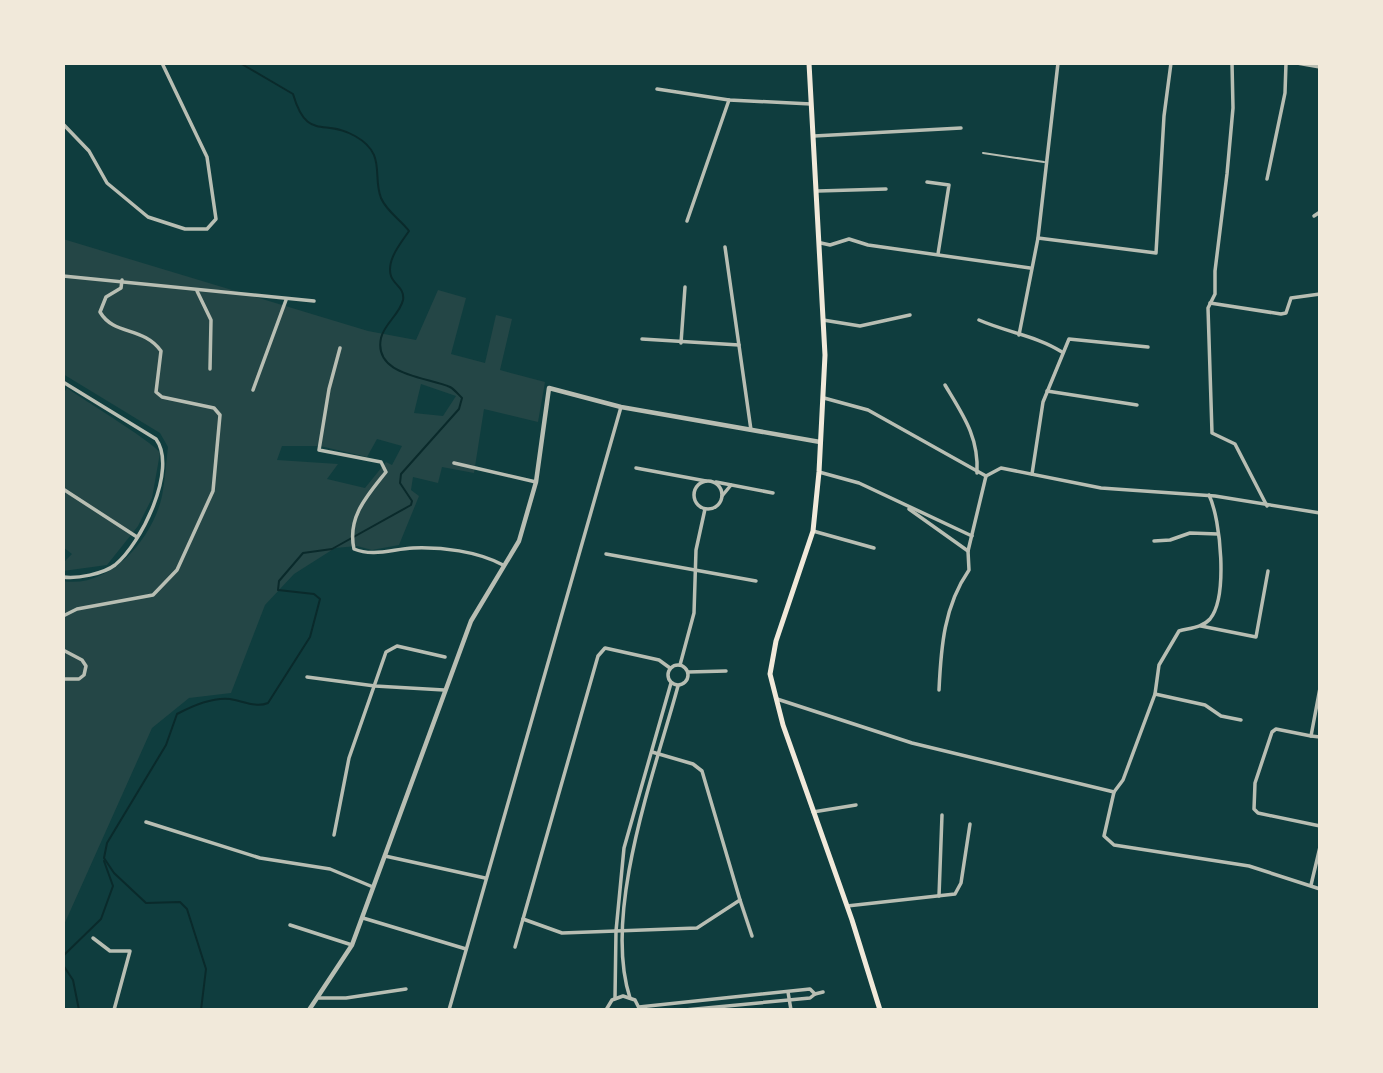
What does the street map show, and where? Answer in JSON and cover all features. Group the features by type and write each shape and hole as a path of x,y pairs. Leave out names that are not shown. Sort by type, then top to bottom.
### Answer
{"main road":[{"path":"809,63 821,243 824,398 813,531 772,657 770,674 775,698 880,1010"}],"street":[{"path":"63,124 89,151 107,183 148,217 185,229 207,229 216,219 207,157 162,63"},
{"path":"1019,335 1038,238 1058,63"},
{"path":"1038,238 1156,253 1164,116 1171,63"},
{"path":"1231,63 1233,108 1214,271 1215,294 1208,308 1212,433 1235,444 1267,506"},
{"path":"1267,179 1285,93 1286,63"},
{"path":"1297,63 1320,67"},
{"path":"657,89 729,100 813,104"},
{"path":"687,221 729,100"},
{"path":"814,136 961,128"},
{"path":"927,181 949,185 938,254"},
{"path":"818,191 886,189"},
{"path":"1314,216 1320,212"},
{"path":"821,243 830,246 849,239 868,245 1030,268"},
{"path":"725,247 751,432"},
{"path":"63,276 313,301"},
{"path":"63,616 77,609 153,594 177,570 213,491 220,415 215,408 162,397 156,392 161,351 147,335 109,324 100,312 106,297 121,288 122,280"},
{"path":"681,343 685,287"},
{"path":"197,291 211,320 210,369"},
{"path":"1210,303 1281,314 1286,313 1291,298 1320,294"},
{"path":"253,390 286,300"},
{"path":"823,320 860,326 910,315"},
{"path":"979,320 1062,352"},
{"path":"642,339 738,345"},
{"path":"1032,474 1036,435 1046,391 1069,339 1148,347"},
{"path":"340,348 329,389 319,450 381,463 387,472 358,509 352,525 354,549 366,554 435,549 474,554 503,565"},
{"path":"63,382 156,439 163,455 156,500 137,537 117,564 107,570 71,578 63,577"},
{"path":"945,385 968,420 976,449 977,473"},
{"path":"309,1010 352,945 471,621 519,541 536,482 549,388 621,407 751,432 820,442"},
{"path":"1046,391 1137,405"},
{"path":"824,398 868,410 977,473 986,475 1001,468 1101,488 1209,495 1320,513"},
{"path":"449,1010 621,407"},
{"path":"454,463 536,482"},
{"path":"636,468 773,493"},
{"path":"819,472 859,483 972,536"},
{"path":"939,690 945,626 957,587 969,570 968,551 986,475"},
{"path":"690,478 696,502 705,509"},
{"path":"695,491 706,481"},
{"path":"715,482 722,496"},
{"path":"705,509 716,506 731,485"},
{"path":"63,489 137,537"},
{"path":"1201,626 1214,611 1223,560 1215,507 1209,495"},
{"path":"905,505 968,551"},
{"path":"680,665 694,613 694,571 705,509"},
{"path":"813,531 874,548"},
{"path":"1154,541 1170,540 1190,533 1218,534"},
{"path":"606,554 756,581"},
{"path":"1268,571 1256,637 1201,626 1179,631 1172,640 1159,665 1155,694 1123,780 1114,792 1104,835 1114,845 1217,859 1320,889"},
{"path":"334,835 349,758 375,687 382,659 390,648 397,646 446,657"},
{"path":"515,947 598,656 604,648 659,660 670,668"},
{"path":"63,650 82,660 86,666 85,675 79,679 63,679"},
{"path":"670,668 680,665"},
{"path":"680,665 688,672 726,671"},
{"path":"670,668 667,676 671,683 678,686"},
{"path":"688,672 687,680 678,686 633,849 624,930 626,986 639,1008 810,989 815,994"},
{"path":"307,677 375,687 444,690"},
{"path":"605,1010 615,998 615,931 624,848 671,683"},
{"path":"1311,736 1320,688"},
{"path":"1155,694 1205,705 1220,716 1241,720"},
{"path":"775,698 912,743 1114,792"},
{"path":"1320,737 1276,729 1264,754 1255,783 1254,809 1258,813 1320,826"},
{"path":"652,752 693,764 702,772 752,936"},
{"path":"814,812 856,805"},
{"path":"939,896 942,815"},
{"path":"146,822 260,858 330,869 373,887"},
{"path":"847,906 939,896 957,891 970,824"},
{"path":"1311,885 1320,848"},
{"path":"385,856 486,878"},
{"path":"523,919 562,933 697,928 740,900"},
{"path":"363,918 466,949"},
{"path":"290,926 352,945"},
{"path":"93,938 110,951 130,950 114,1010"},
{"path":"319,998 346,998 406,989"},
{"path":"788,992 791,1010"},
{"path":"685,1010 810,998 823,992"},
{"path":"615,998 631,998"},
{"path":"693,1002 694,1009"}],"lane":[{"path":"983,153 1046,163"}],"shaded area":[{"path":"63,239 368,331 416,340 438,290 466,298 451,354 485,363 496,315 512,319 500,370 545,382 538,422 484,409 474,473 442,467 438,483 413,477 411,490 419,496 399,545 372,550 357,546 335,548 294,574 265,605 231,693 189,698 152,728 63,927 63,581 97,577 113,569 139,543 157,512 162,496 168,447 160,433 63,374","holes":["421,384 456,396 443,416 414,413","377,439 402,446 392,465 386,462 365,488 327,479 338,464 277,460 282,446 320,446 367,457"]},
{"path":"67,388 160,453 152,498 138,526 107,565 63,571 63,563 72,554 63,547 63,394"}],"waterway":[{"path":"201,1010 206,969 187,909 180,902 146,903 114,873 104,858 107,843 166,745 177,714 216,699 268,703 310,637 320,599 314,594 278,590 279,581 303,553 332,549 411,505 412,501 400,483 401,474 459,409 462,398 450,387 394,368 385,360 381,351 381,338 385,328 403,300 401,290 392,279 391,264 395,252 409,231 381,198 377,165 371,150 365,143 344,131 311,124 298,109 293,94 240,63"},
{"path":"63,956 101,919 113,886 104,861"},
{"path":"63,965 73,980 79,1010"}]}
